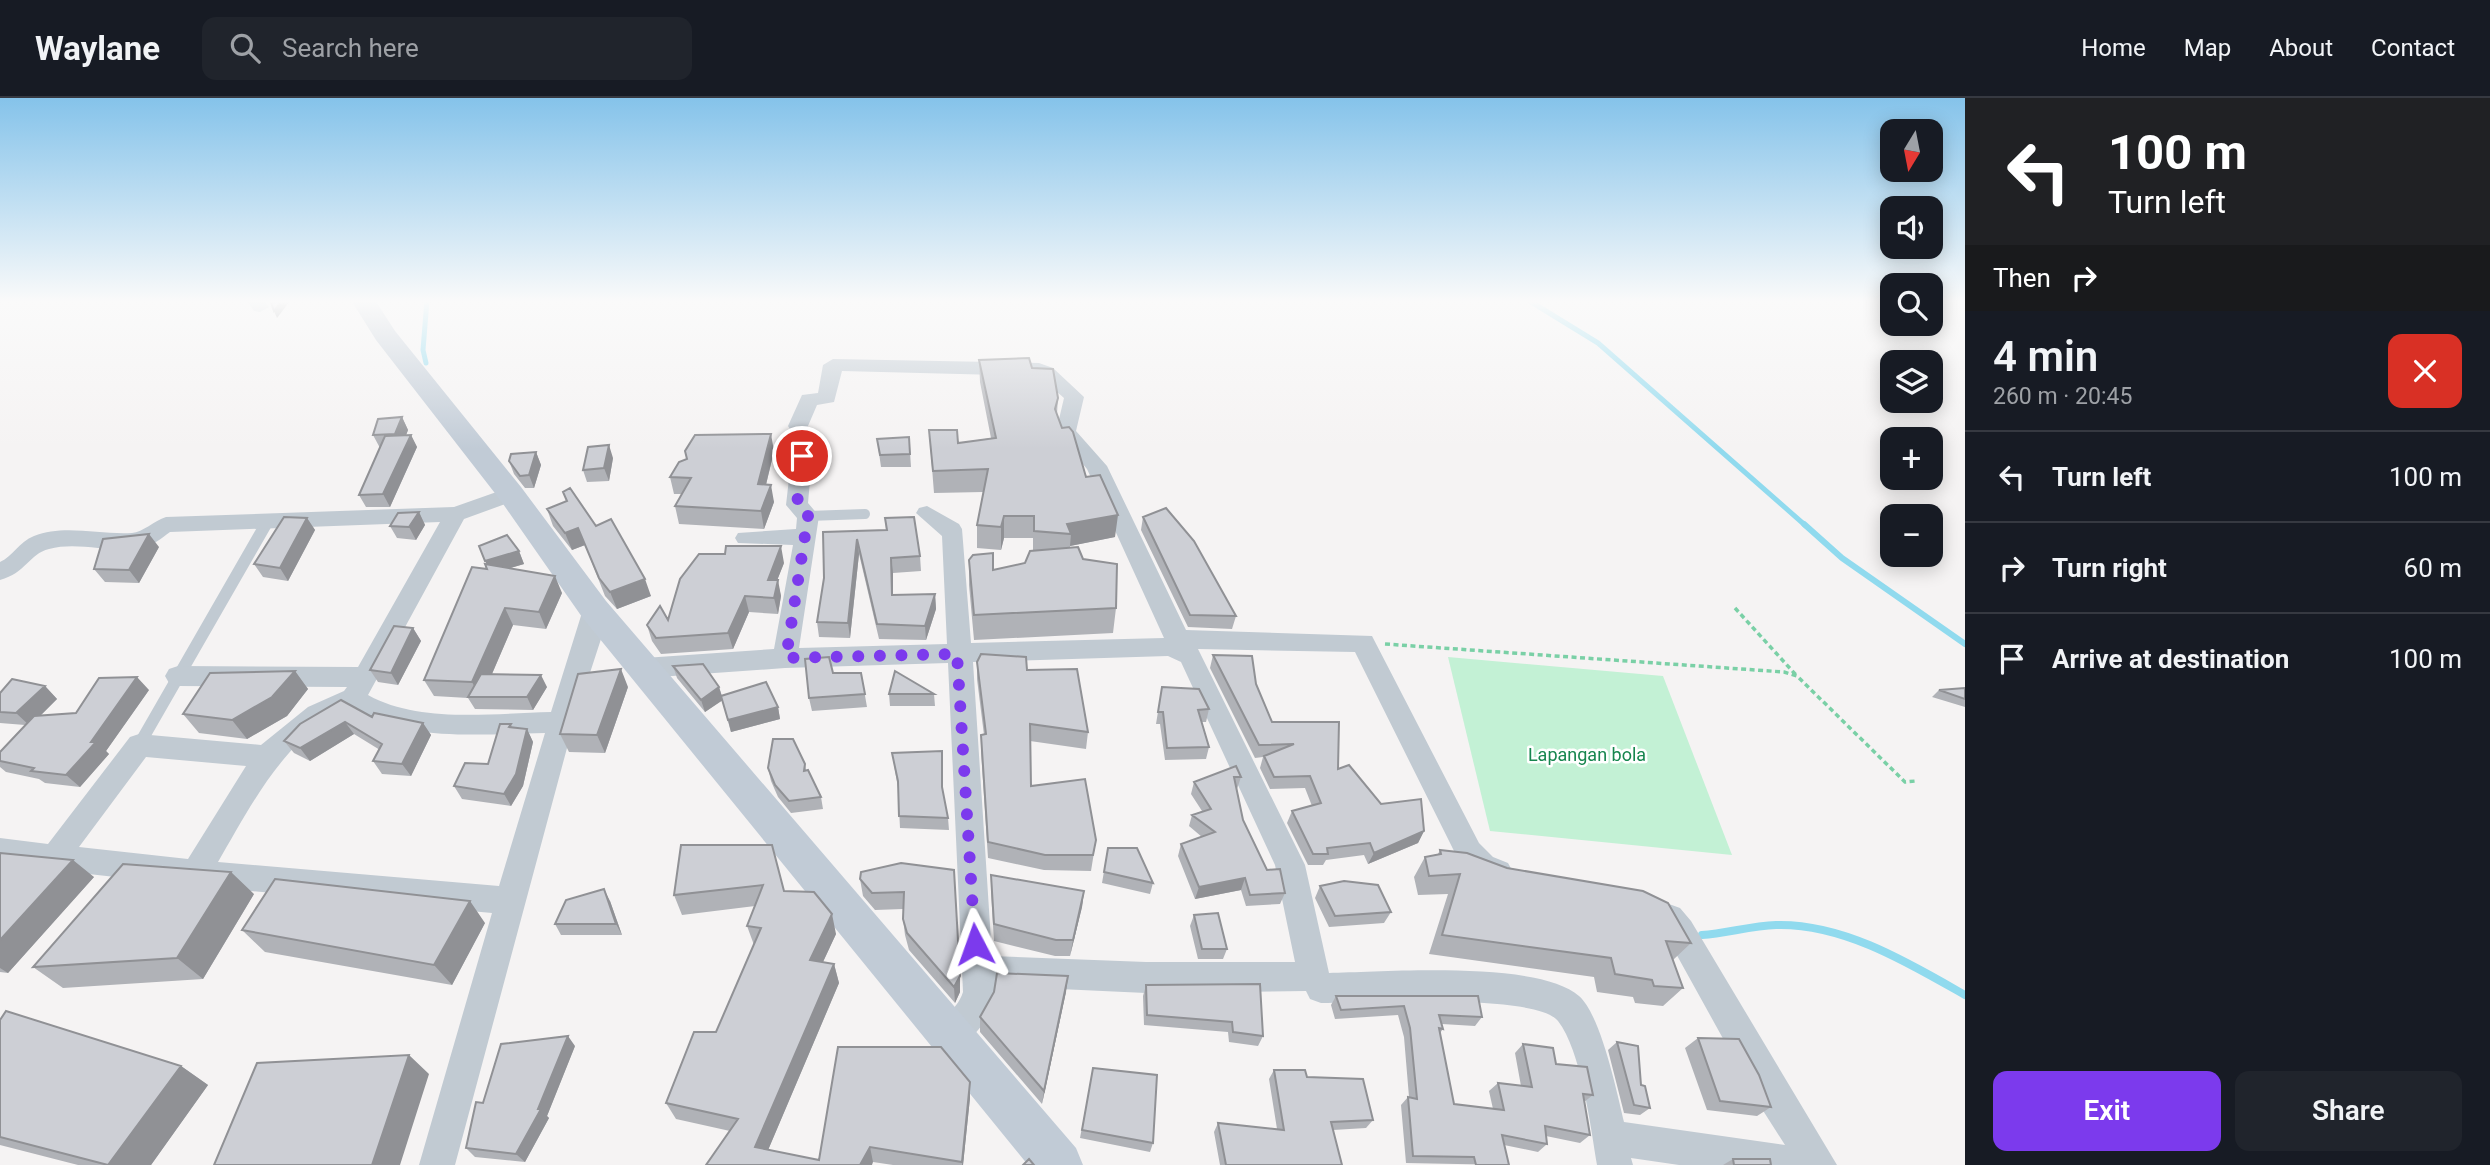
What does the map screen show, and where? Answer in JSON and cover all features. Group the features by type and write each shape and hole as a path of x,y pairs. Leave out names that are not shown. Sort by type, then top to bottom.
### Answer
{"street":[{"path":"397,350 511,494 594,608 1059,1165"},
{"path":"786,658 807,526 797,505 804,435 798,426 809,399 827,398 833,365 1043,370 1074,397 1066,432 1096,466 1179,645 1191,656 1290,865 1314,976 1321,988 1483,988 1555,998 1567,1004 1577,1019 1613,1151 1781,1163 1817,1161"},
{"path":"0,572 15,565 31,547 41,542 61,539 139,541 147,539 166,525 456,513 511,494"},
{"path":"195,873 267,757 320,712 358,688 456,513"},
{"path":"927,513 951,529 953,536 957,654 979,992 973,1011 950,1035"},
{"path":"746,538 807,526"},
{"path":"437,1165 561,722 589,639 594,608"},
{"path":"644,668 786,658 1170,648 1179,645 1363,643 1469,852 1482,867 1521,876"},
{"path":"178,676 358,688"},
{"path":"358,688 365,708 387,716 434,721 561,722"},
{"path":"56,856 139,745 267,757"},
{"path":"0,851 195,873 510,901"},
{"path":"1647,901 1662,910 1680,931 1774,1097 1817,1161"},
{"path":"977,970 1054,975 1314,976"}],"lane":[{"path":"807,526 865,514"},
{"path":"139,745 270,520"}],"path":[{"path":"1735,608 1797,676 1905,782 1916,781"},
{"path":"1363,643 1784,671 1797,676"}],"green space":[{"name":"Lapangan bola","path":"1448,657 1663,676 1732,855 1490,831"}],"building":[{"path":"1029,358 1032,368 1053,369 1058,398 1055,409 1062,428 1069,427 1073,432 1086,477 1100,475 1118,515 1067,524 1071,534 1034,531 1034,516 1004,516 1001,527 977,525 988,469 933,471 929,430 957,430 958,443 996,438 979,360"},
{"path":"402,417 395,434 373,435 378,419"},
{"path":"771,434 758,484 771,485 761,511 675,506 691,478 670,477 679,462 687,459 685,451 695,435"},
{"path":"411,435 383,494 359,495 385,436"},
{"path":"909,437 910,454 880,455 877,439"},
{"path":"609,445 604,468 583,470 588,447"},
{"path":"536,452 529,475 520,476 509,461 511,454"},
{"path":"570,488 596,526 611,519 645,579 610,592 599,578 578,528 565,533 547,509 567,501 563,492"},
{"path":"1166,508 1194,541 1236,616 1190,615 1143,517"},
{"path":"419,512 409,527 390,526 398,513"},
{"path":"284,517 307,518 280,568 254,564"},
{"path":"914,517 920,556 891,558 892,595 935,594 925,626 877,624 857,539 848,623 817,622 824,578 823,532 887,530 885,518"},
{"path":"149,534 129,570 94,569 103,539"},
{"path":"507,535 519,551 485,561 479,546"},
{"path":"726,546 781,546 768,580 778,580 774,598 745,596 728,633 656,638 647,625 660,606 668,620 680,579 699,554 725,554"},
{"path":"1078,547 1083,559 1117,564 1116,608 974,615 969,560 973,555 993,553 993,570 1025,563 1030,551"},
{"path":"485,564 555,576 539,612 505,608 472,682 424,680 472,567 487,569"},
{"path":"394,626 413,628 391,673 370,670"},
{"path":"981,654 1026,657 1027,670 1077,669 1088,732 1030,724 1031,786 1085,779 1096,840 1093,855 1045,855 988,842 981,735 986,734 977,662"},
{"path":"1213,655 1252,656 1256,684 1272,722 1339,722 1338,769 1349,765 1381,804 1421,799 1424,831 1374,853 1370,843 1327,848 1328,854 1313,854 1292,811 1321,803 1310,776 1274,777 1264,756 1294,744 1259,745"},
{"path":"829,657 833,673 861,673 865,694 809,698 805,659"},
{"path":"703,664 719,687 701,700 673,666"},
{"path":"621,669 597,735 560,734 578,674"},
{"path":"295,671 272,697 232,720 183,714 210,673"},
{"path":"895,671 934,694 889,694"},
{"path":"481,674 541,675 527,697 468,697"},
{"path":"137,677 91,742 96,742 66,775 31,771 34,768 0,761 0,752 34,716 76,713 99,678"},
{"path":"12,679 45,686 16,713 0,712 0,693"},
{"path":"766,682 778,707 728,720 721,696"},
{"path":"1162,687 1199,689 1209,709 1198,710 1209,747 1167,748 1163,712 1158,712"},
{"path":"1965,688 1965,699 1939,690"},
{"path":"341,700 372,717 374,713 423,723 402,764 373,761 382,744 345,722 300,748 284,741 300,724"},
{"path":"500,724 527,729 516,774 504,794 454,786 465,763 488,764"},
{"path":"773,739 793,739 805,764 804,771 808,770 821,797 789,801 775,785 768,768"},
{"path":"942,751 942,787 948,818 899,816 898,781 892,753"},
{"path":"1236,766 1241,777 1234,777 1243,820 1267,870 1280,869 1285,893 1250,895 1245,878 1199,887 1181,844 1215,832 1192,815 1211,809 1194,782"},
{"path":"681,845 772,845 784,891 814,892 832,914 810,960 834,964 755,1147 819,1160 838,1047 941,1047 970,1082 962,1162 870,1147 860,1165 706,1165 738,1119 666,1103 694,1032 716,1032 761,928 747,926 763,885 674,895"},
{"path":"1108,848 1137,848 1153,883 1104,872"},
{"path":"1440,850 1467,853 1507,868 1643,891 1668,903 1691,943 1666,941 1683,988 1654,986 1652,980 1615,974 1611,958 1442,935 1460,874 1429,876 1425,857 1441,854"},
{"path":"0,853 73,860 0,940"},
{"path":"901,863 954,870 960,976 954,987 907,933 903,919 904,892 872,893 860,879 861,872"},
{"path":"123,864 231,872 177,958 33,967"},
{"path":"991,875 1084,891 1073,940 1056,940 994,924"},
{"path":"275,879 470,901 434,965 242,930"},
{"path":"1344,881 1378,885 1391,912 1335,916 1320,886"},
{"path":"604,889 616,924 555,924 566,900"},
{"path":"1218,913 1227,949 1202,949 1194,915"},
{"path":"997,973 1068,976 1044,1091 980,1017 994,992"},
{"path":"1260,984 1263,1036 1233,1032 1232,1022 1147,1015 1146,985"},
{"path":"1336,996 1478,996 1482,1017 1439,1015 1443,1029 1439,1028 1454,1104 1504,1110 1498,1083 1532,1087 1523,1044 1553,1048 1556,1064 1587,1067 1593,1095 1583,1094 1590,1135 1545,1126 1547,1144 1502,1135 1509,1165 1476,1165 1474,1157 1413,1156 1408,1097 1417,1099 1410,1028 1404,1006 1341,1010"},
{"path":"6,1011 181,1066 108,1165 0,1137 0,1020"},
{"path":"568,1036 538,1109 541,1109 516,1154 466,1148 476,1102 483,1103 501,1044"},
{"path":"1698,1038 1739,1039 1759,1075 1771,1107 1720,1101"},
{"path":"1617,1042 1638,1046 1641,1085 1645,1086 1650,1108 1634,1105"},
{"path":"409,1055 372,1165 214,1165 257,1063"},
{"path":"1093,1068 1157,1075 1153,1143 1082,1130"},
{"path":"1274,1070 1305,1070 1307,1077 1363,1079 1373,1120 1331,1122 1342,1165 1226,1165 1218,1123 1284,1130"},
{"path":"1029,1159 1034,1165 1023,1165"},
{"path":"1733,1159 1770,1159 1771,1165 1734,1165"}],"waterway":[{"path":"423,350 426,363"},
{"path":"1606,350 1806,526"},
{"path":"1804,524 1842,558 1965,644"},
{"path":"1702,935 1776,925 1826,931 1875,947 1965,995"}],"route":[{"path":"802,456 797,505 808,516 786,658 957,654 975,944"}]}
